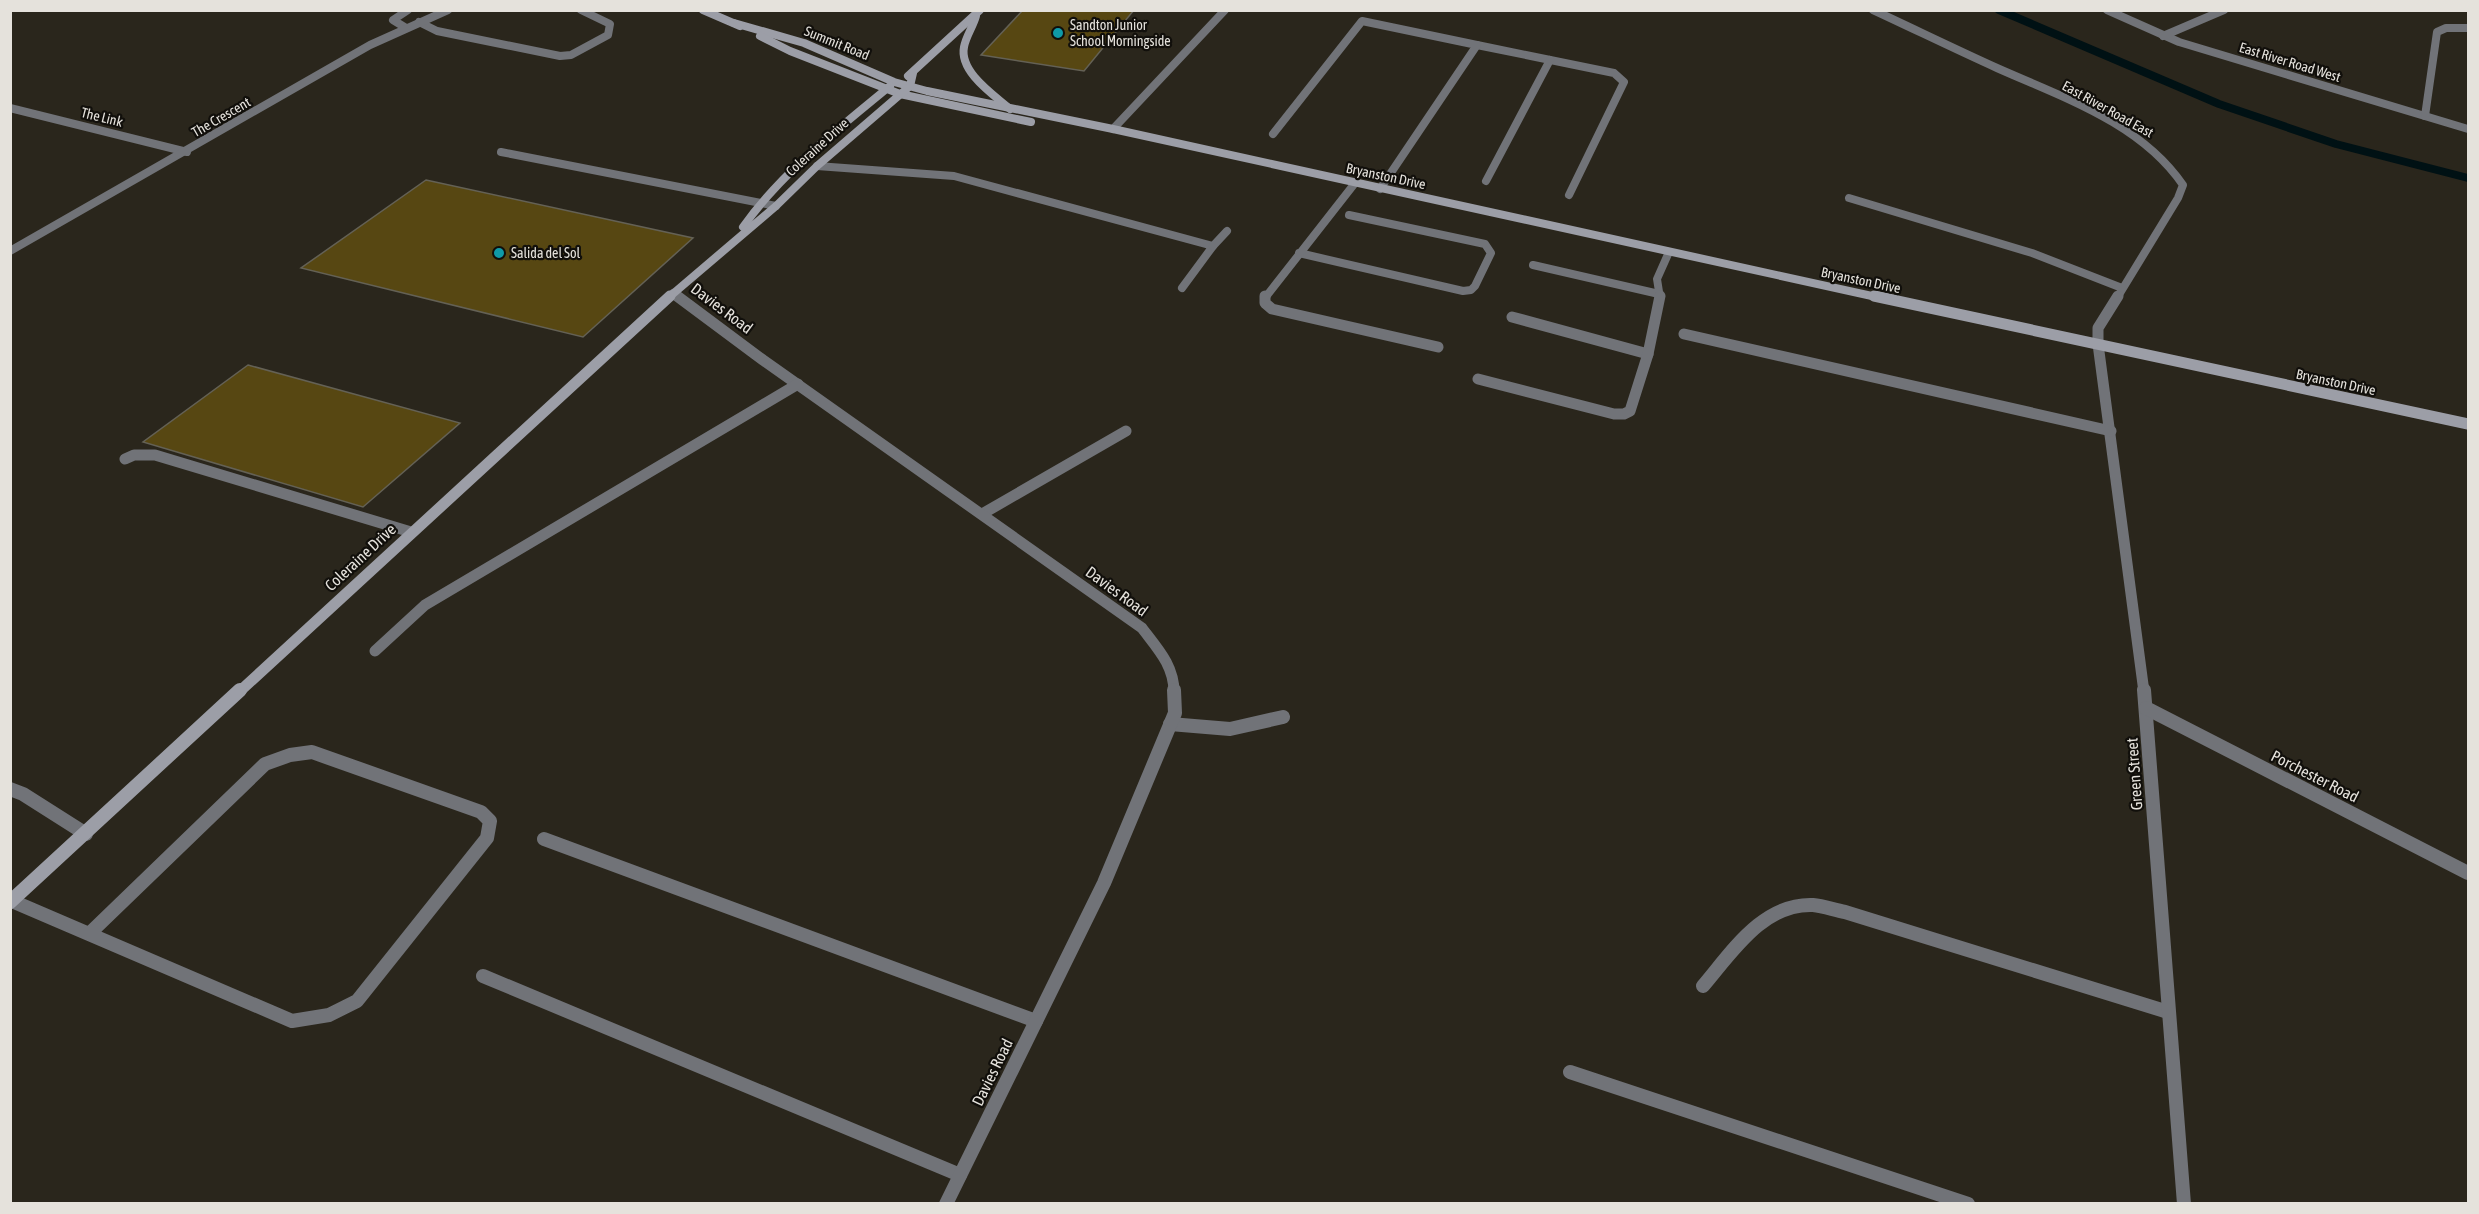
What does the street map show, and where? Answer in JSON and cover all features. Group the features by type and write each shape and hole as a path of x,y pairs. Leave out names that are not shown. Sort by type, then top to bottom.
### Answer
{"main road":[{"name":"Summit Road","path":"703,10 790,51 900,94"},
{"name":"Coleraine Drive","path":"735,239 760,203 830,136 894,82 913,74 978,13"},
{"path":"978,13 972,33 964,46 964,60 977,78 1010,109"},
{"name":"Summit Road","path":"734,23 804,44 909,87"},
{"path":"909,87 913,74"},
{"name":"Bryanston Drive","path":"909,87 1113,129 1669,252 2469,424"},
{"name":"Coleraine Drive","path":"11,901 673,293 776,206 817,166 909,87"},
{"name":"Bryanston Drive","path":"900,94 1014,119 1248,160"},
{"path":"787,176 803,179"}],"street":[{"path":"406,28 393,20 408,10"},
{"name":"The Crescent","path":"10,251 187,152 370,45 448,10"},
{"path":"419,22 437,31 560,56 571,55 608,35 610,24 581,10"},
{"path":"1113,129 1225,10"},
{"path":"1273,134 1371,10"},
{"name":"East River Road East","path":"1874,10 2105,120 2148,146 2174,170 2183,185 2182,189 2098,328 2098,344"},
{"name":"East River Road West","path":"2107,10 2163,36 2469,129"},
{"path":"2163,36 2224,10"},
{"path":"1362,21 1614,73 1624,82 1569,195"},
{"path":"2425,116 2437,32 2446,28 2469,28"},
{"path":"1380,189 1477,45"},
{"path":"1485,181 1550,60"},
{"name":"The Link","path":"10,108 187,152"},
{"path":"501,152 776,206"},
{"path":"817,166 954,176 1213,246"},
{"path":"1355,183 1266,296 1265,303 1272,309 1438,346"},
{"path":"1849,198 2000,242 2122,288"},
{"path":"1299,253 1462,291 1472,290 1491,254 1485,244 1349,215"},
{"path":"1182,288 1227,231"},
{"path":"1478,379 1614,414 1624,414 1630,411 1648,354 1659,294 1656,279 1669,252"},
{"path":"1533,265 1659,294"},
{"name":"Davies Road","path":"673,293 1142,628 1167,661 1174,680 1175,713 1104,883 946,1203"},
{"path":"1512,317 1648,354"},
{"path":"1684,334 2111,431"},
{"name":"Green Street","path":"2098,344 2146,708 2184,1203"},
{"path":"375,651 425,605 798,384"},
{"path":"982,514 1126,431"},
{"path":"125,459 134,455 155,455 411,532"},
{"name":"Porchester Road","path":"2146,708 2469,873"},
{"path":"1170,724 1230,729 1283,717"},
{"path":"11,901 88,934 292,1021 329,1015 357,1000 487,838 490,821 481,812 312,752 290,755 265,764 88,934"},
{"path":"10,789 23,794 86,834"},
{"path":"544,839 1036,1021"},
{"path":"1703,986 1761,921 1783,909 1811,905 1845,912 2168,1012"},
{"path":"483,976 960,1175"},
{"path":"1570,1072 1968,1203"}],"building":[{"name":"Sandton Junior School Morningside","path":"1023,10 1134,10 1084,71 981,55"},
{"name":"Salida del Sol","path":"426,180 693,238 583,337 301,268"},
{"path":"248,365 460,423 363,507 143,442"}],"waterway":[{"path":"1999,10 2219,104 2336,144 2468,178"}],"place":[{"name":"Sandton Junior School Morningside","path":"1058,33"},
{"name":"Salida del Sol","path":"499,253"}]}
